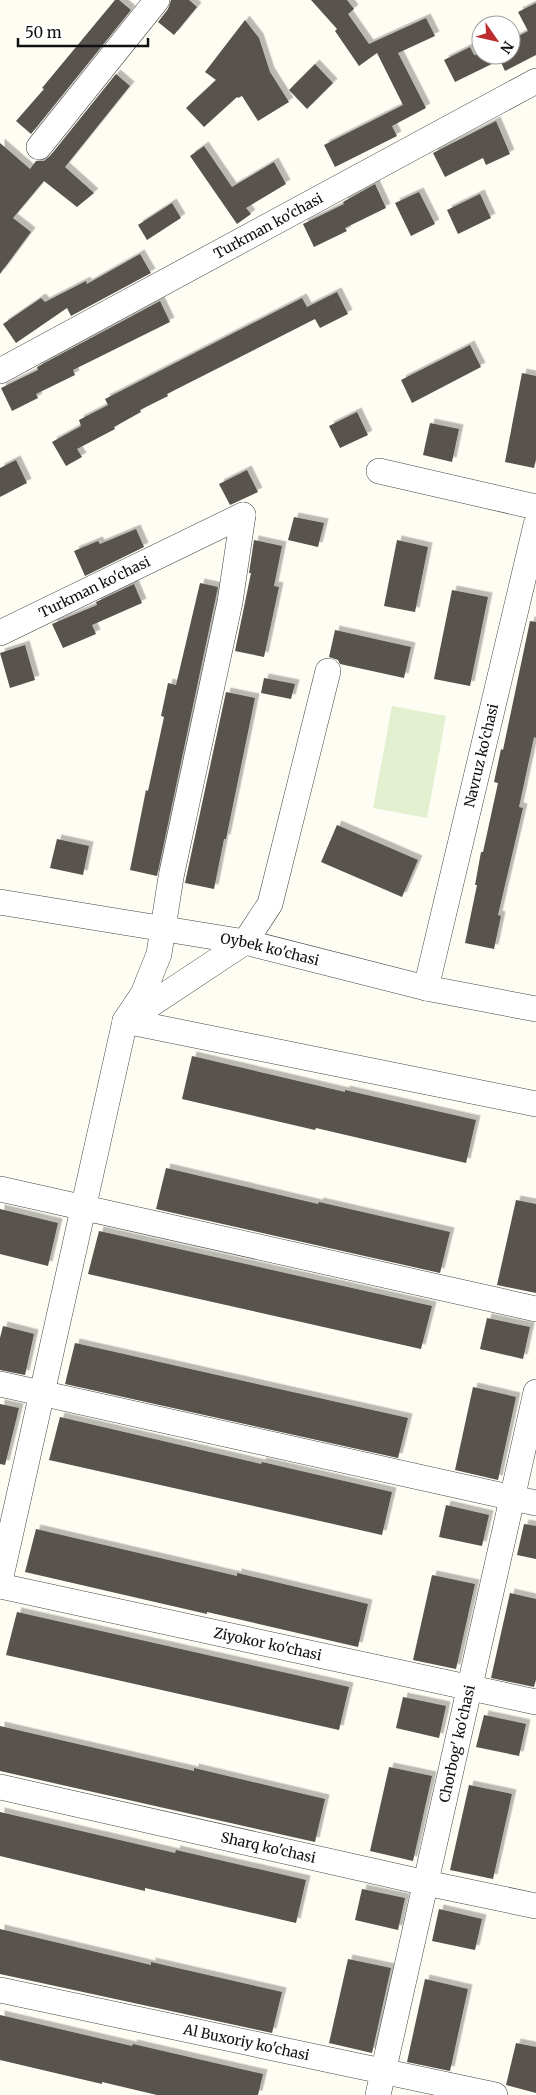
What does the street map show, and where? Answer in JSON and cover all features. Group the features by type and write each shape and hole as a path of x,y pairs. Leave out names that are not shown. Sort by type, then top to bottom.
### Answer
{"street":[{"path":"39,147 157,0"},
{"name":"Turkman ko'chasi","path":"0,371 536,81"},
{"path":"378,471 536,508"},
{"name":"Turkman ko'chasi","path":"0,634 243,515 230,602 171,877 164,928"},
{"name":"Navruz ko'chasi","path":"426,988 536,525"},
{"path":"126,1021 245,942 270,904 328,671"},
{"name":"Oybek ko'chasi","path":"0,902 245,942 426,988 536,1009"},
{"path":"0,1581 126,1021 143,994 159,954 164,928"},
{"path":"126,1021 536,1104"},
{"path":"0,1189 536,1309"},
{"path":"0,1384 524,1501"},
{"name":"Chorbog' ko'chasi","path":"378,2095 469,1688 524,1501 536,1392"},
{"name":"Ziyokor ko'chasi","path":"0,1586 536,1702"},
{"name":"Sharq ko'chasi","path":"0,1787 536,1906"},
{"name":"Al Buxoriy ko'chasi","path":"0,1990 495,2095"}],"green space":[{"path":"392,706 446,716 427,818 373,808"}],"building":[{"path":"115,0 119,0 131,10 31,134 16,121"},
{"path":"171,0 189,0 197,7 174,35 158,22 168,9"},
{"path":"311,0 347,0 354,9 348,14 369,44 426,18 435,36 398,53 426,108 392,126 397,136 335,167 324,145 403,105 377,53 359,66 335,31 337,29"},
{"path":"536,3 536,55 521,63 521,35 528,31 518,12"},
{"path":"245,20 259,38 270,72 289,102 258,121 242,96 237,97 204,127 186,108 216,80 205,72"},
{"path":"470,47 471,65 490,65 455,82 444,60"},
{"path":"315,64 333,83 307,109 289,90"},
{"path":"502,65 517,65 505,71"},
{"path":"116,74 130,86 65,167 94,193 77,207 44,181 13,218 31,232 0,274 0,143 30,169 36,161 44,161"},
{"path":"496,121 510,154 486,165 483,158 445,177 433,153"},
{"path":"204,146 232,187 274,162 286,184 246,208 251,214 237,224 190,156"},
{"path":"375,184 386,208 345,228 347,231 314,247 303,224 344,204 343,202"},
{"path":"419,192 435,224 411,236 395,203"},
{"path":"480,194 491,218 458,234 447,210"},
{"path":"172,203 181,218 147,240 138,225"},
{"path":"140,254 151,273 71,316 67,308 16,343 3,324 41,298 45,302 86,281 87,284"},
{"path":"337,292 348,314 320,328 315,319 167,394 168,396 140,410 141,412 114,427 115,429 77,449 82,457 66,466 52,442 81,426 79,420 108,405 105,399 302,298 307,307"},
{"path":"160,301 170,322 73,370 75,375 36,394 38,398 12,411 1,388 38,370 37,367"},
{"path":"470,345 481,367 412,403 401,380"},
{"path":"522,373 536,376 536,459 534,468 505,462"},
{"path":"357,412 368,435 340,448 329,426"},
{"path":"430,423 459,429 452,462 423,455"},
{"path":"16,460 27,483 0,497 0,468"},
{"path":"247,470 258,492 230,505 219,484"},
{"path":"294,517 324,523 318,547 288,540"},
{"path":"136,529 144,547 85,576 74,551 98,541 100,544"},
{"path":"254,540 282,546 274,586 279,587 264,657 235,651 251,573 249,573"},
{"path":"397,540 428,547 415,612 384,606"},
{"path":"200,583 218,587 157,876 130,870 146,790 148,791 164,717 161,716 168,683 176,685"},
{"path":"134,584 142,603 92,625 96,634 63,648 52,624 97,605 96,602"},
{"path":"452,590 488,597 470,686 434,679"},
{"path":"530,621 536,622 536,738 534,737 519,807 523,808 498,915 501,916 494,949 465,943 477,885 475,885 481,852 483,852 498,783 494,782 501,749 503,750"},
{"path":"335,630 411,647 404,678 340,664 338,660 329,657"},
{"path":"25,645 35,680 10,688 0,653"},
{"path":"264,678 295,684 291,699 261,693"},
{"path":"226,692 255,698 214,889 185,883"},
{"path":"337,825 418,860 402,897 321,862"},
{"path":"57,839 89,846 83,875 50,868"},
{"path":"192,1056 476,1120 466,1163 182,1099"},
{"path":"166,1168 318,1204 319,1202 450,1232 440,1273 156,1209"},
{"path":"516,1200 536,1204 536,1293 497,1285"},
{"path":"0,1209 58,1223 48,1266 0,1254"},
{"path":"99,1231 432,1306 421,1349 88,1274"},
{"path":"487,1318 530,1327 523,1359 480,1349"},
{"path":"3,1326 34,1334 25,1375 0,1370 0,1338"},
{"path":"75,1343 408,1418 398,1458 65,1384"},
{"path":"473,1387 516,1397 498,1480 455,1470"},
{"path":"0,1404 19,1408 5,1465 0,1464"},
{"path":"60,1417 261,1464 262,1462 392,1492 382,1535 49,1460"},
{"path":"446,1505 489,1515 482,1546 439,1537"},
{"path":"524,1524 536,1526 536,1559 517,1555"},
{"path":"36,1529 237,1576 237,1573 368,1604 358,1647 25,1572"},
{"path":"432,1575 475,1584 456,1669 413,1660"},
{"path":"510,1593 536,1599 536,1679 534,1687 491,1678"},
{"path":"17,1612 349,1687 339,1730 6,1655"},
{"path":"403,1697 446,1706 439,1738 396,1728"},
{"path":"484,1715 526,1724 519,1756 476,1747"},
{"path":"0,1726 194,1771 194,1768 325,1799 315,1842 0,1771"},
{"path":"389,1767 432,1776 413,1861 370,1851"},
{"path":"469,1785 512,1794 493,1879 450,1870"},
{"path":"0,1812 175,1853 176,1850 306,1880 296,1923 145,1888 145,1891 0,1856"},
{"path":"362,1889 405,1898 398,1930 355,1920"},
{"path":"439,1909 482,1919 475,1950 432,1941"},
{"path":"0,1929 151,1965 151,1962 282,1992 272,2033 0,1974"},
{"path":"348,1959 391,1968 372,2053 329,2043"},
{"path":"425,1979 468,1989 450,2071 407,2062"},
{"path":"0,2015 263,2074 258,2095 157,2095 0,2060"},
{"path":"516,2043 536,2047 536,2093 506,2085"}]}
